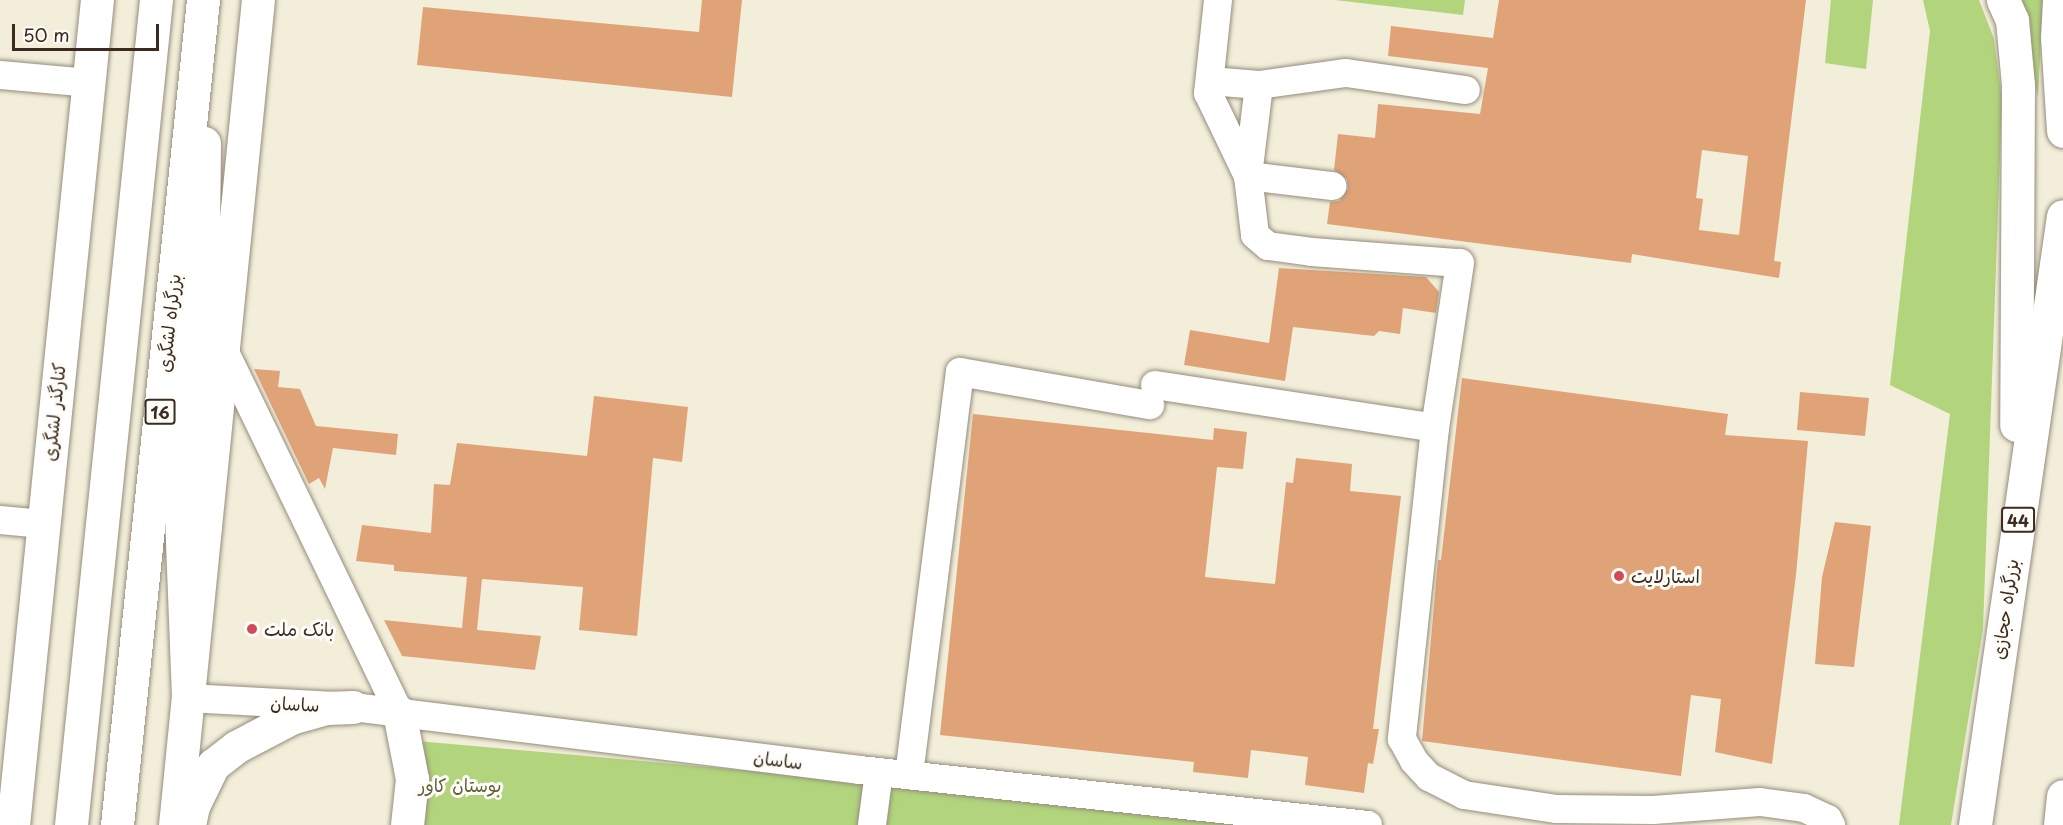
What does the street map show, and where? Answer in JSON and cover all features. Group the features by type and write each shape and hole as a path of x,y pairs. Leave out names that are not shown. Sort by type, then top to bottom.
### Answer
{"main road":[{"name":"کنارگذر لشگری","path":"13,825 97,0"},
{"path":"71,825 156,0"},
{"name":"بزرگراه لشگری","path":"117,825 203,0"},
{"path":"175,825 258,0"},
{"path":"2003,0 2012,20 2018,85 2016,531"},
{"path":"2059,0 2056,37 2063,131"},
{"path":"188,698 180,494 206,189 199,39"},
{"name":"بزرگراه حجازی","path":"1975,825 2063,216"},
{"path":"0,699 9,713 20,760"},
{"path":"189,825 193,806 213,765 237,747 291,718 326,708 353,707"},
{"path":"399,712 412,779 407,825"},
{"path":"2060,825 2063,796"}],"street":[{"path":"1218,0 1208,93 1218,119 1248,176"},
{"path":"1210,81 1259,85 1346,73 1466,90"},
{"path":"0,75 88,83"},
{"path":"1259,85 1248,176 1255,235 1268,246 1460,263 1435,428 1402,739 1429,777 1464,795 1557,809 1653,810 1760,801 1804,808 1828,819 1831,825"},
{"path":"1248,176 1332,186"},
{"path":"223,348 399,712"},
{"path":"909,775 960,372 1435,428"},
{"path":"0,520 43,524"},
{"name":"ساسان","path":"188,698 353,707 399,712 909,775 1167,814 1368,825"},
{"path":"872,825 879,772"}],"green space":[{"path":"1335,0 1465,0 1463,15"},
{"path":"1831,0 1873,0 1866,69 1825,63"},
{"path":"1923,0 1979,0 1994,39 2002,100 1983,629 1951,825 1899,825 1950,414 1890,385 1930,31"},
{"path":"2014,0 2043,0 2038,97 2017,6"},
{"name":"بوستان کاور","path":"417,741 855,780 1273,825 415,825"}],"building":[{"path":"702,0 742,0 732,97 417,65 423,7 699,32"},
{"path":"1499,0 1806,0 1774,261 1781,262 1779,278 1632,254 1631,263 1327,224 1330,202 1339,201 1348,189 1347,179 1334,170 1338,134 1375,138 1378,104 1480,114 1488,68 1388,56 1391,26 1493,38","holes":["1702,150 1748,156 1739,235 1699,230 1703,199 1696,198"]},
{"path":"1279,268 1426,277 1439,292 1436,313 1403,308 1400,334 1379,331 1374,336 1293,327 1285,381 1184,365 1190,330 1269,343"},
{"path":"254,369 280,371 278,387 300,389 316,426 398,434 396,455 333,448 325,489 319,478 309,484"},
{"name":"استارلایت","path":"1462,378 1728,414 1725,435 1808,441 1796,575 1772,764 1715,752 1721,699 1691,695 1681,776 1422,741 1438,560 1441,560"},
{"path":"1800,392 1869,398 1865,436 1797,430"},
{"path":"594,396 688,407 682,462 653,458 637,636 579,630 583,587 482,579 477,630 541,636 535,670 402,656 384,620 462,628 467,577 394,571 394,565 356,561 362,525 431,533 434,484 450,485 457,443 587,456"},
{"path":"973,414 1213,440 1214,428 1247,432 1243,469 1217,467 1205,577 1275,584 1286,482 1293,483 1296,458 1352,464 1350,491 1401,496 1373,729 1379,729 1373,764 1368,763 1364,793 1305,785 1308,757 1251,750 1248,778 1193,772 1194,762 940,735"},
{"path":"1835,522 1871,526 1854,667 1815,664 1822,577"}],"place":[{"name":"استارلایت","path":"1619,576"},
{"name":"بانک ملت","path":"252,629"}]}
